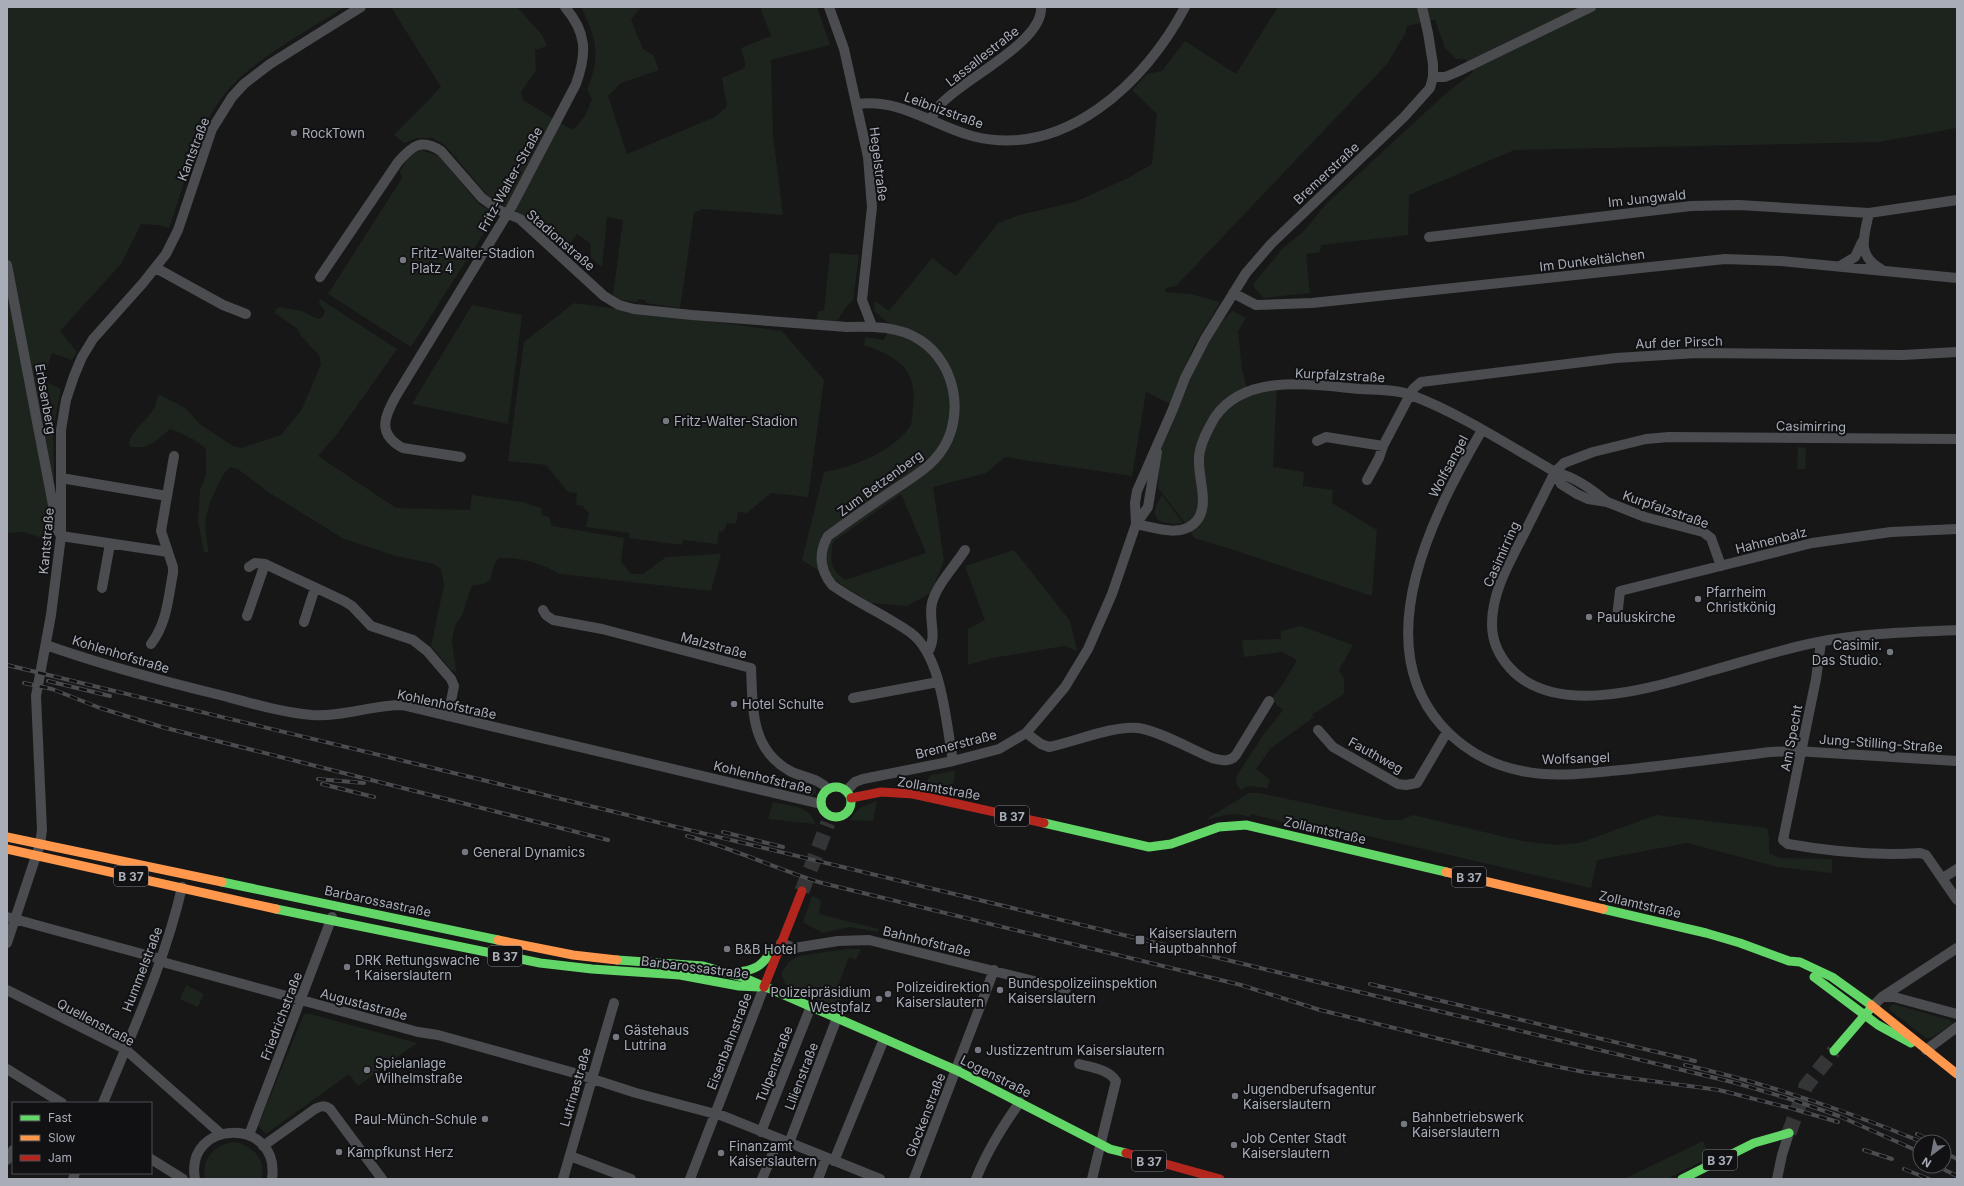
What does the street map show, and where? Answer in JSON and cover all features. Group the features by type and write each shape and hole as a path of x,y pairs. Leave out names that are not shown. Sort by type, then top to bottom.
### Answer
{"main road":[{"path":"835,787 849,794 851,807 847,814 829,820 821,804 822,796 828,789 835,787"},
{"name":"Zollamtstraße","path":"849,794 881,792 913,794 1149,847 1172,846 1204,832 1229,825 1255,827 1706,933 1740,943 1790,961 1800,962 1832,977 1873,1006"},
{"name":"Barbarossastraße","path":"7,837 574,955 689,965 734,972 764,987"},
{"name":"Barbarossastraße","path":"7,849 331,921 540,964 570,968 682,976 742,987 764,987"},
{"name":"Eisenbahnstraße","path":"764,987 802,891"},
{"name":"B 37","path":"734,972 754,971 760,967 772,949 781,943"},
{"name":"Zollamtstraße","path":"1790,961 1827,986 1865,1015"},
{"name":"Logenstraße","path":"764,987 811,1006 956,1070 1120,1153 1220,1179"},
{"path":"1834,1051 1873,1006"},
{"name":"B 37","path":"1873,1006 1957,1074"},
{"name":"B 37","path":"1865,1015 1889,1033 1926,1050"},
{"name":"B 37","path":"1682,1179 1754,1143 1789,1133"}],"street":[{"name":"Kantstraße","path":"7,943 11,919 40,844 41,825 36,696 46,645 61,536 61,430 66,400 82,357 101,329 156,268 166,254 178,230 212,129 232,97 249,80 270,64 361,7"},
{"name":"Fritz-Walter-Straße","path":"461,457 403,448 387,436 385,428 386,417 396,396 508,214 576,84 583,63 584,46 580,30 565,7"},
{"name":"Lassallestraße","path":"931,120 941,104 1025,40 1041,16 1041,7"},
{"name":"Leibnizstraße","path":"857,104 871,102 890,104 973,136 1000,139 1037,136 1073,124 1110,100 1130,81 1162,43 1185,7"},
{"path":"1422,7 1428,33 1433,77 1445,77 1591,7"},
{"name":"Hegelstraße","path":"832,8 844,49 868,158 872,200 871,227 862,300 872,326"},
{"name":"Bremerstraße","path":"849,794 856,782 863,779 953,761 999,749 1026,733 1065,687 1082,662 1112,594 1136,524 1135,503 1137,491 1146,468 1159,444 1185,378 1205,339 1233,293 1265,250 1404,117 1430,88 1433,77"},
{"name":"Stadionstraße","path":"320,277 398,162 407,151 417,145 434,147 441,151 482,198 508,214 520,219 604,296 619,305 634,309 692,316 847,327 872,326"},
{"name":"Im Jungwald","path":"1429,236 1691,206 1739,205 1869,213 1957,200"},
{"path":"1839,267 1855,257 1862,242 1869,213"},
{"path":"1862,242 1869,259 1883,270"},
{"name":"Im Dunkeltälchen","path":"1233,293 1256,305 1312,302 1509,283 1712,259 1781,261 1957,278"},
{"name":"Erbsenberg","path":"7,265 30,379 56,527 61,536"},
{"path":"156,268 223,305 246,314"},
{"name":"Zum Betzenberg","path":"872,326 904,333 920,340 935,352 947,370 954,390 955,409 952,428 944,448 934,460 828,536 822,550 821,562 826,578 832,585 910,632 924,644 936,671 953,761"},
{"name":"Auf der Pirsch","path":"1410,394 1415,386 1421,382 1616,358 1697,353 1903,355 1957,352"},
{"name":"Kurpfalzstraße","path":"1136,524 1171,531 1186,529 1193,525 1201,513 1203,504 1199,458 1208,430 1216,416 1237,397 1262,388 1284,385 1312,385 1410,394 1482,430 1555,472 1567,475 1592,489 1607,502 1645,517 1703,532 1711,538 1721,566"},
{"path":"1367,480 1410,394"},
{"name":"Wolfsangel","path":"1482,430 1456,474 1433,524 1419,564 1411,612 1410,656 1416,683 1430,712 1447,732 1468,748 1495,764 1522,772 1557,775 1770,752 1802,751"},
{"path":"1317,441 1326,437 1383,446"},
{"name":"Casimirring","path":"1957,439 1669,437 1646,439 1593,452 1564,463 1555,472 1502,579 1493,612 1493,633 1498,651 1511,669 1526,681 1548,690 1574,695 1620,692 1674,681 1821,642 1909,632 1957,630"},
{"path":"151,644 159,633 166,613 173,567 161,532 174,456"},
{"path":"61,478 167,496"},
{"name":"Hahnenbalz","path":"1617,617 1620,591 1812,543 1891,532 1957,529"},
{"path":"61,536 168,552"},
{"path":"102,588 110,544"},
{"path":"928,652 933,644 933,601 941,586 966,550"},
{"path":"249,567 256,564 265,564 352,606 371,626 406,636 427,652 453,682 453,695 448,716"},
{"path":"247,616 265,564"},
{"path":"304,622 315,588"},
{"name":"Malzstraße","path":"543,610 546,615 553,620 602,629 751,668 755,727 766,750 776,761 790,771 822,782 828,789"},
{"name":"Am Specht","path":"1821,642 1816,679 1784,840 1788,844 1853,853 1883,855 1920,853 1926,855 1931,860 1943,878"},
{"name":"Kohlenhofstraße","path":"46,645 167,682 288,712 313,715 333,715 385,705 402,705 821,804"},
{"path":"853,698 938,682"},
{"path":"1026,733 1041,744 1049,746 1121,729 1139,728 1156,733 1212,758 1229,760 1236,755 1270,701"},
{"name":"Fauthweg","path":"1318,730 1333,747 1398,784 1406,785 1417,783 1447,732"},
{"name":"Jung-Stilling-Straße","path":"1802,751 1957,761"},
{"path":"1957,869 1943,878 1957,900"},
{"name":"Hummelstraße","path":"103,1102 161,961 177,910 182,887"},
{"name":"Friedrichstraße","path":"249,1135 336,906"},
{"name":"Augustastraße","path":"11,919 301,1001 418,1032 438,1035 715,1114 880,1179"},
{"name":"Bahnhofstraße","path":"781,943 794,948 838,941 869,940 1066,988"},
{"path":"1873,1006 1882,997 1957,948"},
{"name":"Glockenstraße","path":"914,1179 994,970"},
{"path":"1905,1000 1901,990 1906,982"},
{"name":"Eisenbahnstraße","path":"690,1179 764,987"},
{"name":"Quellenstraße","path":"7,990 125,1049 221,1134"},
{"path":"1882,997 1905,1000 1957,1014"},
{"name":"Lutrinastraße","path":"563,1179 614,1003"},
{"name":"Tulpenstraße","path":"761,1132 811,1006"},
{"name":"Lilienstraße","path":"789,1143 837,1018"},
{"path":"1926,1050 1957,1027"},
{"path":"818,1179 830,1159 884,1039"},
{"path":"1079,1064 1106,1071 1112,1075 1116,1081 1092,1179"},
{"path":"7,1069 60,1102"},
{"path":"43,1102 47,1094"},
{"path":"976,1179 984,1157 1020,1102"},
{"path":"263,1146 315,1109 322,1106 330,1109 382,1179"},
{"path":"195,1179 195,1165 198,1153 206,1143 221,1134 234,1132 249,1135 263,1146 272,1162 272,1179"},
{"path":"1777,1179 1782,1154 1789,1133"},
{"path":"762,1179 779,1139"},
{"path":"570,1156 631,1179"},
{"path":"152,1160 183,1179"}],"shaded area":[{"path":"7,7 345,7 274,51 241,77 227,91 216,106 201,135 169,228 159,225 141,224 121,264 60,331 77,352 72,360 52,353 43,381 61,389 53,430 55,508 52,541 23,532 7,533"},
{"path":"391,7 517,7 542,35 547,46 535,50 536,70 521,92 523,100 571,129 575,128 585,116 592,99 587,90 594,67 594,38 581,7 645,7 638,10 631,20 643,49 653,55 659,70 621,83 608,96 627,154 715,117 727,106 722,78 745,68 741,48 771,36 760,7 817,7 830,45 771,60 773,136 783,215 703,209 694,213 680,308 646,303 646,300 638,299 637,302 621,300 613,295 623,220 607,217 602,267 591,258 590,243 577,234 563,253 520,215 488,196 445,145 432,138 417,138 404,143 394,135 441,87"},
{"path":"1278,7 1957,7 1957,128 1879,142 1514,150 1409,195 1408,235 1321,245 1320,252 1306,254 1310,293 1264,298 1254,288 1254,283 1283,248 1304,231 1325,205 1443,96 1473,72 1466,59 1456,59 1445,48 1435,20 1407,26 1405,34 1387,64 1176,286 1166,288 1165,292 1191,294 1220,302 1193,348 1170,404 1137,387 1146,392 1132,476 1005,457 986,473 933,487 944,560 931,593 907,606 871,603 802,560 824,472 846,467 882,451 902,436 909,428 911,423 914,394 912,382 908,373 895,359 864,345 865,337 883,340 892,326 874,311 875,301 889,311 932,258 956,276 998,223 1019,215 1075,202 1128,178 1152,164 1157,114 1132,90 1147,74 1162,71 1185,41 1236,74","holes":["901,494 926,553 845,580 833,568 831,559 833,542"]},
{"name":"Fritz-Walter-Stadion Platz 4","path":"421,150 439,156 479,204 496,214 411,347 328,294 402,178 400,171 410,155"},
{"path":"830,253 859,255 853,300 846,307 837,321 817,320 818,311 824,311"},
{"path":"320,299 397,349 337,434 318,456 396,508 470,510 472,495 522,502 541,508 542,515 549,517 552,526 624,538 621,562 631,574 643,574 666,557 721,554 711,591 560,574 531,562 499,558 495,563 490,580 482,584 473,585 471,588 462,615 455,626 452,641 456,672 451,670 431,646 444,585 441,569 434,564 396,556 344,539 268,492 238,469 231,467 226,472 221,479 209,505 205,526 209,553 204,552 198,521 200,490 206,475 206,449 189,437 170,429 153,443 144,447 131,447 129,444 131,437 149,416 156,404 157,397 160,395 185,408 201,425 233,446 241,448 281,435 302,409 321,364 319,355 301,336 298,329 275,313 276,309 280,307 302,311 318,319 323,317 325,311 319,303"},
{"name":"Fritz-Walter-Stadion","path":"574,303 782,331 824,380 808,497 771,493 747,513 738,512 736,524 727,523 724,531 719,532 717,544 683,540 682,545 629,538 629,533 586,527 589,513 584,506 576,505 577,493 568,492 546,465 508,461 524,342"},
{"path":"472,305 522,315 508,424 412,404"},
{"path":"1233,311 1246,318 1238,331 1242,369 1247,389 1277,384 1273,467 1304,472 1303,486 1333,490 1332,503 1377,530 1372,596 1194,538 1186,524 1158,488 1161,451 1172,420 1192,376 1214,334 1224,319"},
{"path":"1798,447 1806,448 1805,469 1797,469"},
{"path":"1162,495 1183,523 1170,524 1157,519 1155,510"},
{"path":"1014,550 1070,621 1077,651 1064,646 992,658 968,665 968,629 985,620 965,566"},
{"path":"1301,626 1353,645 1339,670 1344,679 1344,694 1312,715 1314,717 1271,748 1256,769 1270,780 1267,788 1249,786 1241,790 1237,785 1236,777 1264,734 1283,710 1273,701 1272,698 1283,684 1297,660 1282,652 1244,657 1242,640 1281,639 1281,631"},
{"path":"955,771 952,792 931,787 928,784 928,779 931,775"},
{"path":"790,779 815,787 816,793 811,796 788,791"},
{"path":"1249,793 1259,793 1386,820 1401,820 1413,815 1522,841 1555,845 1580,843 1656,815 1767,828 1769,837 1769,853 1779,858 1832,859 1832,873 1778,867 1687,843 1597,860 1591,888 1299,820 1297,827 1251,814 1249,817 1232,814 1205,820"},
{"path":"877,801 873,821 850,820 859,808"},
{"path":"773,802 804,810 813,818 815,824 768,819"},
{"path":"812,896 821,900 819,914 879,929 878,932 850,927 822,933 803,922"},
{"path":"846,949 861,949 856,960 849,957 835,994 842,997 836,1009 786,985 782,972 789,962 799,956"},
{"path":"186,985 204,994 198,1007 180,999"},
{"path":"1893,1004 1949,1020 1952,1023 1931,1038 1926,1038 1890,1010 1889,1008"},
{"path":"304,1014 310,1014 417,1043 358,1086 349,1074 266,1134 258,1126"},
{"path":"1703,1141 1710,1157 1667,1179 1624,1179"},
{"path":"235,1142 253,1150 257,1155 263,1172 261,1179 205,1179 205,1165 211,1153 221,1146"}],"tunnel":[{"path":"802,891 828,823"},
{"path":"1789,1133 1806,1086 1834,1051"}],"railway":[{"path":"7,665 1736,1083 1790,1099 1839,1116 1912,1148"},
{"path":"48,681 110,696"},
{"path":"24,683 52,689 100,708 162,727 608,840"},
{"path":"318,779 364,783"},
{"path":"322,784 374,797"},
{"path":"723,832 783,847"},
{"path":"687,836 721,846 822,883 1241,985 1320,1010 1539,1063 1584,1072 1719,1090 1838,1122"},
{"path":"1370,984 1695,1061"},
{"path":"1685,1065 1746,1080 1805,1098 1912,1138"},
{"path":"1864,1150 1892,1159"},
{"path":"1952,1156 1957,1159"},
{"path":"1904,1169 1929,1179"},
{"path":"1952,1174 1957,1176"}],"traffic: fast":[{"path":"836,787 847,791 851,802 847,813 836,817 825,813 821,802 825,791 836,787"},
{"path":"1044,823 1149,847 1171,844 1219,827 1246,825 1446,872"},
{"path":"222,882 498,940"},
{"path":"276,909 540,963 592,969 680,975 739,986 759,987"},
{"path":"1603,909 1706,933 1740,943 1789,961 1800,962 1832,977 1871,1005"},
{"path":"735,972 747,971 756,967 764,961 771,951"},
{"path":"617,960 703,966 745,978 956,1070 1110,1149 1126,1153"},
{"path":"1814,977 1878,1025 1911,1043"},
{"path":"1834,1051 1871,1008"},
{"path":"1682,1179 1754,1143 1789,1133"}],"traffic: slow":[{"path":"7,837 222,882"},
{"path":"7,849 276,909"},
{"path":"1446,872 1603,909"},
{"path":"498,940 573,955 617,960"},
{"path":"1871,1005 1957,1074"}],"traffic: jam":[{"path":"851,798 881,792 913,794 1044,823"},
{"path":"764,987 802,891"},
{"path":"1126,1153 1220,1179"}],"place":[{"name":"RockTown","path":"294,133"},
{"name":"Fritz-Walter-Stadion Platz 4","path":"403,260"},
{"name":"Fritz-Walter-Stadion","path":"666,421"},
{"name":"Pfarrheim Christkönig","path":"1698,599"},
{"name":"Pauluskirche","path":"1589,617"},
{"name":"Casimir. Das Studio.","path":"1890,652"},
{"name":"Hotel Schulte","path":"734,704"},
{"name":"General Dynamics","path":"465,852"},
{"name":"Kaiserslautern Hauptbahnhof","path":"1140,940"},
{"name":"B&B Hotel","path":"727,949"},
{"name":"DRK Rettungswache 1 Kaiserslautern","path":"347,967"},
{"name":"Bundespolizeiinspektion Kaiserslautern","path":"1000,990"},
{"name":"Polizeidirektion Kaiserslautern","path":"888,994"},
{"name":"Polizeipräsidium Westpfalz","path":"879,999"},
{"name":"Gästehaus Lutrina","path":"616,1037"},
{"name":"Justizzentrum Kaiserslautern","path":"978,1050"},
{"name":"Spielanlage Wilhelmstraße","path":"367,1070"},
{"name":"Jugendberufsagentur Kaiserslautern","path":"1235,1096"},
{"name":"Paul-Münch-Schule","path":"485,1119"},
{"name":"Bahnbetriebswerk Kaiserslautern","path":"1404,1124"},
{"name":"Job Center Stadt Kaiserslautern","path":"1234,1145"},
{"name":"Kampfkunst Herz","path":"339,1152"},
{"name":"Finanzamt Kaiserslautern","path":"721,1153"}]}
